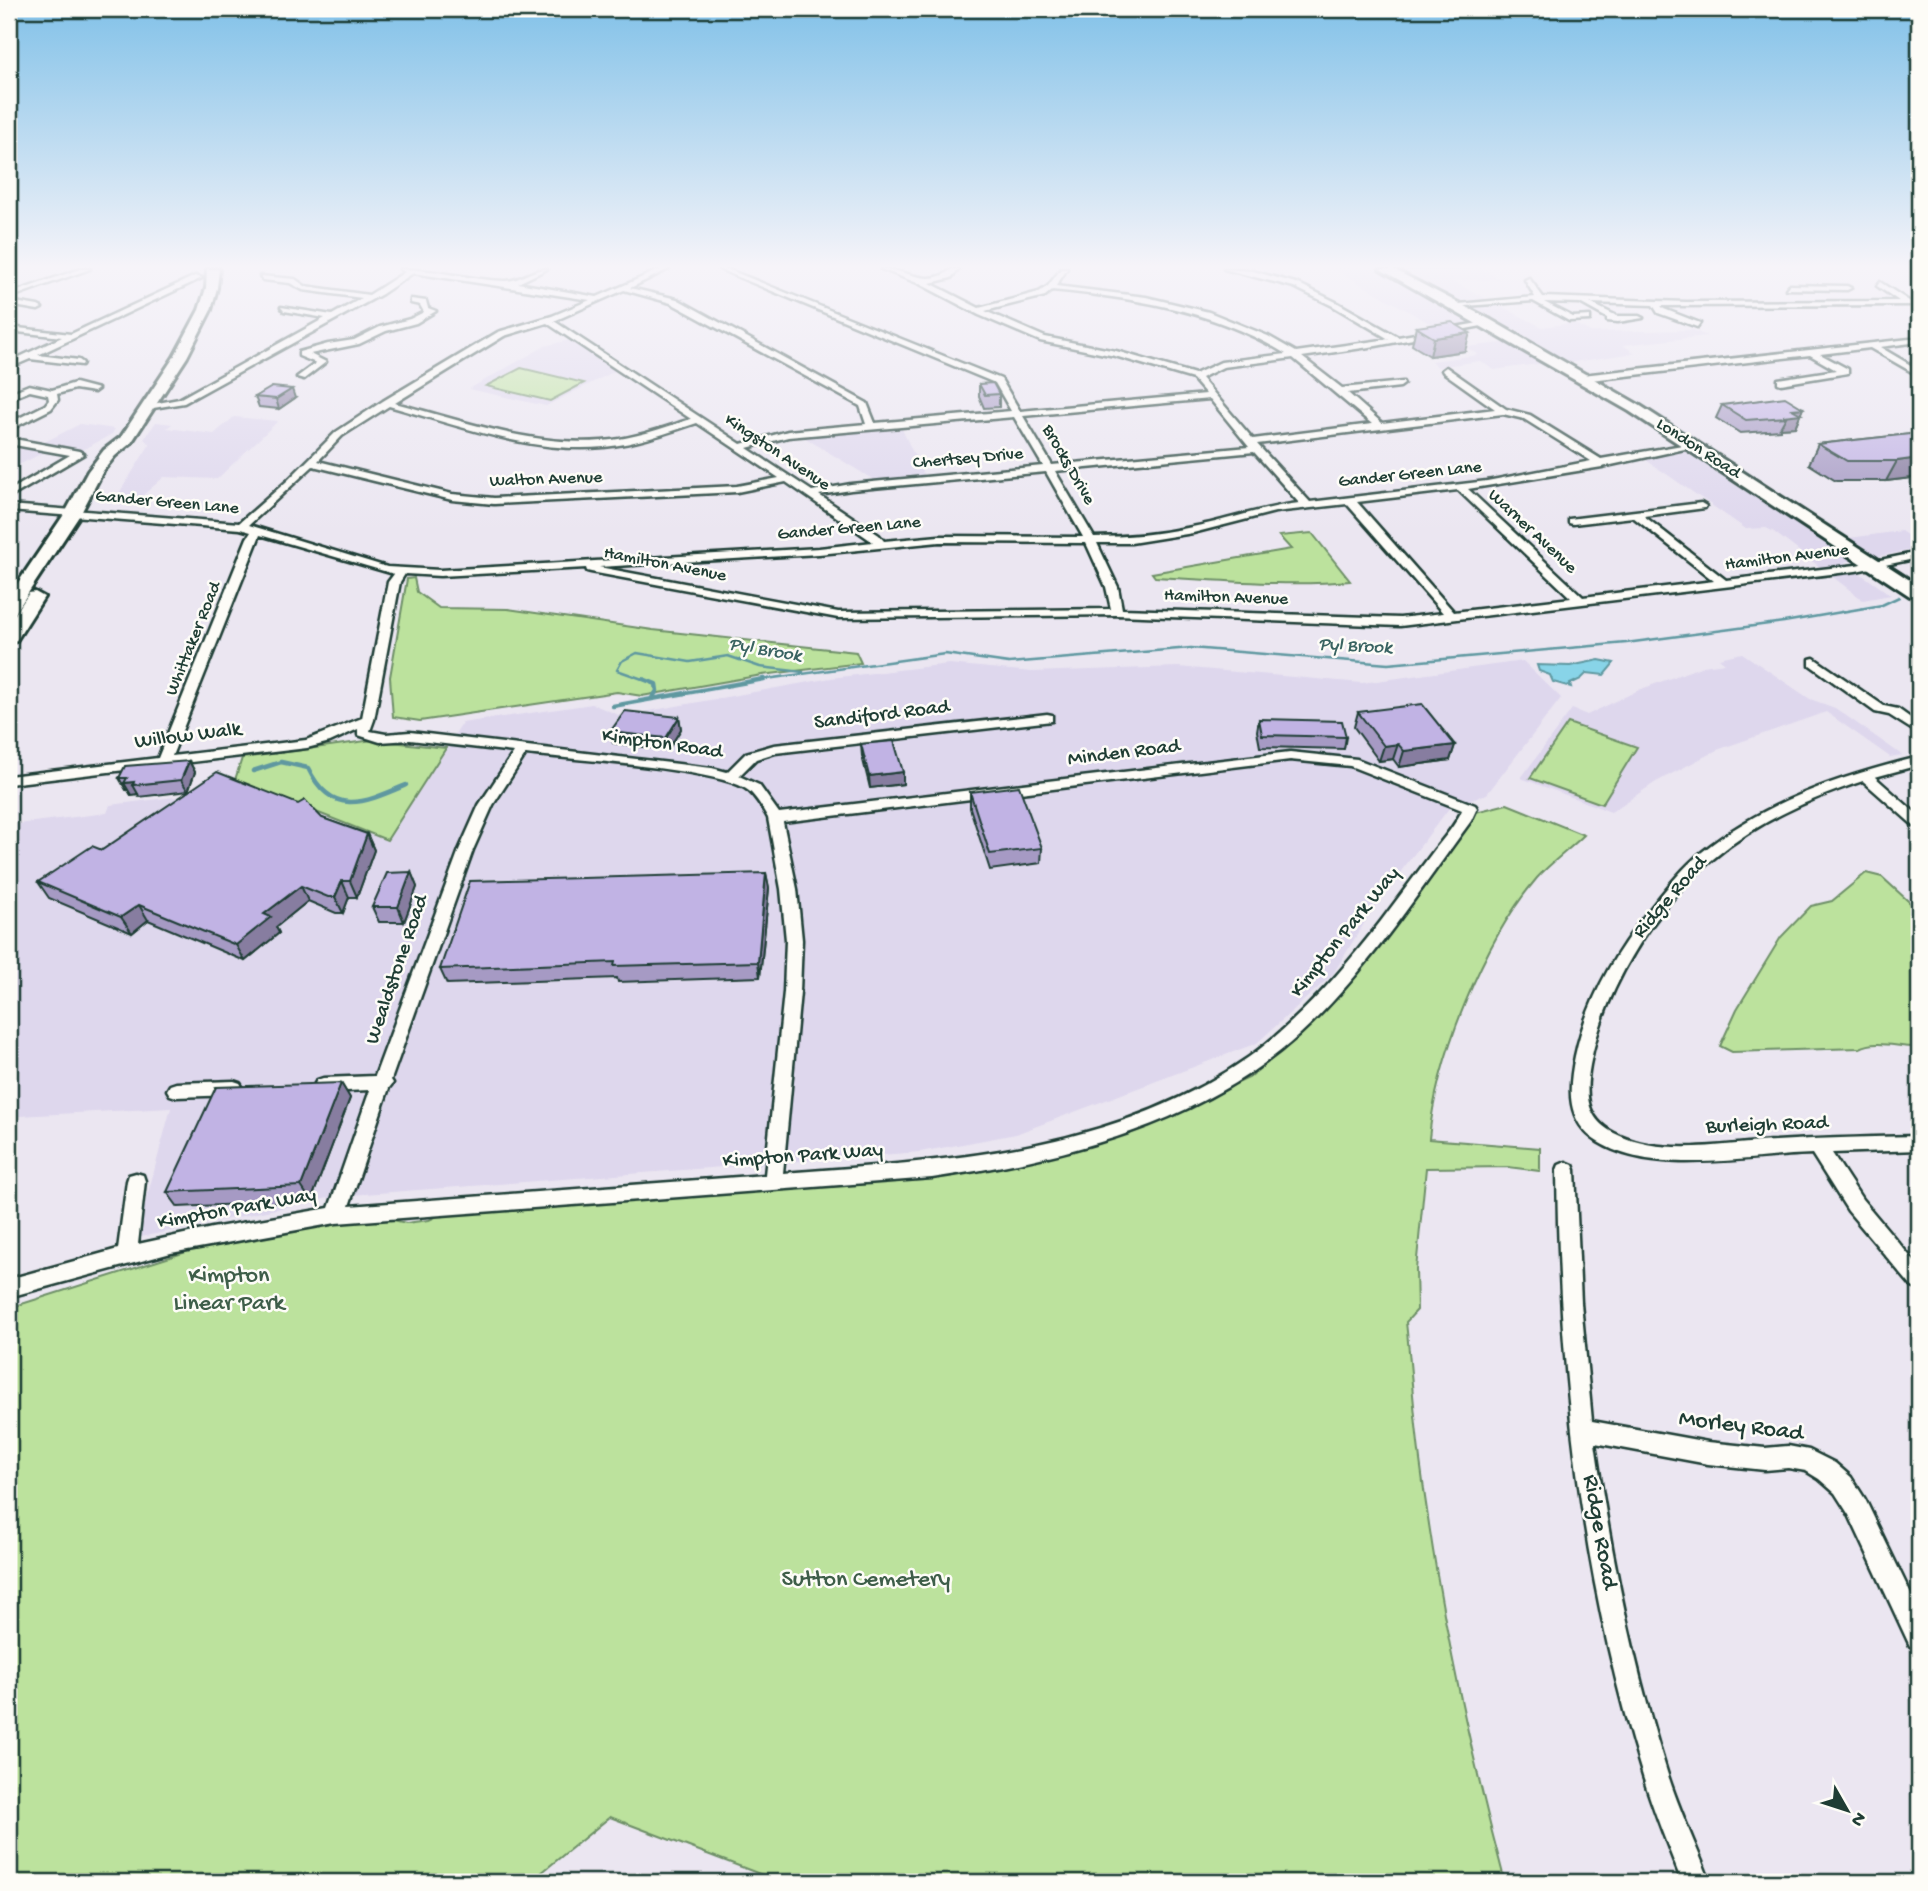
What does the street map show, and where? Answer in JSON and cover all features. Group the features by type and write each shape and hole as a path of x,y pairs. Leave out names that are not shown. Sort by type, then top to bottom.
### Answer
{"highway":[{"path":"81,514 73,509 106,459 118,444 126,440 177,357"},
{"name":"London Road","path":"1546,357 1691,445 1919,594"},
{"path":"9,609 81,514"},
{"path":"9,637 81,514"}],"street":[{"path":"9,365 27,357"},
{"path":"39,357 79,363"},
{"path":"147,406 181,401 261,357"},
{"path":"290,376 313,374 323,362 313,357"},
{"path":"241,526 291,482 339,434 462,357"},
{"name":"Kingston Avenue","path":"603,357 875,537 881,545"},
{"path":"777,357 864,405 871,426"},
{"name":"Brocks Drive","path":"941,357 998,381 1090,541 1112,587 1118,612"},
{"path":"1127,357 1196,377 1306,504"},
{"path":"1196,377 1221,365 1278,357"},
{"path":"1298,357 1380,426"},
{"path":"1582,378 1765,357"},
{"path":"1781,381 1845,372 1820,357"},
{"path":"1892,357 1919,373"},
{"path":"1446,370 1503,411 1527,417 1602,464"},
{"path":"1339,391 1400,384"},
{"path":"15,394 29,388 52,393 75,386 94,389"},
{"path":"9,427 51,405 54,400 52,393"},
{"path":"740,447 788,434 1213,396"},
{"path":"386,403 528,439 575,445 626,441 699,421"},
{"name":"Chertsey Drive","path":"809,494 851,487 1049,469 1253,446 1380,426 1503,411"},
{"path":"9,441 79,454 9,495"},
{"name":"Gander Green Lane","path":"9,508 241,526 366,566 401,572 440,573 818,551 939,539 1131,540 1175,534 1259,512 1306,504 1460,488 1602,464 1691,445"},
{"name":"Walton Avenue","path":"310,462 452,497 494,501 737,489 787,480"},
{"name":"Warner Avenue","path":"1460,488 1581,601"},
{"path":"1348,499 1452,617"},
{"path":"1573,521 1702,506"},
{"path":"1635,514 1724,584"},
{"name":"Whittaker Road","path":"163,762 252,538 259,530"},
{"name":"Hamilton Avenue","path":"580,564 611,573 838,615 1118,612 1400,622 1724,584 1919,555"},
{"path":"611,573 619,562"},
{"path":"368,720 394,582 401,572"},
{"path":"1814,662 1858,694 1872,691 1894,706 1894,712 1919,730"},
{"name":"Sandiford Road","path":"731,776 751,756 774,749 1047,718"},
{"name":"Willow Walk","path":"9,780 307,744 368,720"},
{"name":"Kimpton Road","path":"368,720 363,732 367,735 392,738 410,736 731,776 754,788 775,818 789,889 794,940 773,1183"},
{"name":"Wealdstone Road","path":"337,1215 427,952 466,850 486,806 522,750"},
{"name":"Minden Road","path":"775,818 1290,757 1352,762 1470,808"},
{"name":"Ridge Road","path":"1617,1144 1602,1136 1588,1123 1580,1108 1577,1093 1585,1051 1596,1012 1610,980 1627,951 1687,874 1725,842 1808,796 1864,775 1919,761"},
{"path":"1864,775 1919,823"},
{"name":"Kimpton Park Way","path":"9,1288 127,1255 259,1226 337,1215 773,1183 963,1166 1069,1144 1117,1130 1178,1104 1224,1080 1256,1061 1291,1032 1342,981 1466,818 1470,808"},
{"path":"301,1086 384,1083"},
{"path":"176,1090 245,1087"},
{"name":"Burleigh Road","path":"1617,1144 1657,1152 1919,1143"},
{"path":"1817,1146 1855,1205 1919,1281"},
{"name":"Ridge Road","path":"1566,1170 1567,1250 1581,1430 1620,1644 1657,1780 1696,1882"},
{"path":"127,1255 136,1181"},
{"name":"Morley Road","path":"1581,1430 1708,1452 1765,1459 1788,1457 1809,1461 1826,1471 1843,1485 1857,1507 1919,1637"}],"shaded area":[{"path":"525,357 595,357 615,371 546,406 469,389"},
{"path":"1460,357 1536,357 1546,363 1494,370 1480,361 1438,367 1431,361"},
{"path":"1556,357 1606,357 1567,363"},
{"path":"234,417 278,421 217,479 164,477 135,502 120,505 116,498 150,444 144,439 156,422 172,424 167,428 214,434"},
{"path":"80,424 115,429 112,434 81,451 56,446 9,470 9,450 15,446 31,449"},
{"path":"901,427 924,476 874,480 802,436"},
{"path":"1685,452 1751,495 1774,495 1842,539 1901,531 1919,543 1919,549 1844,562 1891,595 1863,600 1774,532 1766,528 1746,529 1646,460"},
{"path":"1742,653 1810,699 1835,708 1902,755 1890,757 1826,712 1717,750 1656,782 1611,812 1521,778 1572,709 1587,715 1639,690 1703,666 1725,663 1719,658"},
{"path":"1523,661 1561,698 1487,794 1450,807 1376,904 1333,974 1257,1043 1016,1134 920,1152 338,1196 136,1238 171,1108 19,1116 9,1110 9,825 107,813 110,805 191,795 226,777 387,840 462,723 592,704 621,716 831,678 949,664 1032,672 1178,667 1362,683"}],"green space":[{"path":"521,368 584,383 550,401 486,386"},
{"path":"1312,533 1350,581 1252,582 1155,577 1152,573 1291,549 1279,536"},
{"path":"414,578 417,592 439,608 508,609 653,630 856,652 861,663 762,675 642,696 617,692 420,721 393,717 390,677 407,579"},
{"path":"1568,723 1637,747 1602,804 1530,778"},
{"path":"373,740 446,748 387,840 235,780 242,758"},
{"name":"Sutton Cemetery","path":"1507,804 1584,835 1537,878 1517,904 1481,966 1452,1037 1441,1073 1429,1139 1540,1148 1540,1171 1508,1167 1426,1168 1416,1269 1417,1310 1406,1322 1420,1460 1445,1620 1479,1778 1505,1882 781,1882 610,1817 530,1882 9,1882 9,1308 208,1245 376,1216 406,1223 429,1220 457,1207 930,1176 1116,1138 1249,1078 1308,1027 1349,985 1472,813"},
{"path":"1866,873 1882,877 1919,911 1919,1047 1874,1044 1860,1048 1732,1052 1720,1046 1737,1009 1781,937 1811,906 1832,901"}],"water":[{"path":"1599,660 1614,663 1604,675 1587,673 1570,684 1571,687 1553,682 1550,675 1539,671 1537,665 1570,666"}],"building":[{"path":"993,383 999,394 985,395 979,384"},
{"path":"272,387 292,389 276,399 255,397"},
{"path":"1785,397 1803,408 1792,409 1801,414 1746,420 1722,405"},
{"path":"1919,433 1919,458 1897,461 1847,461 1818,444"},
{"path":"1422,704 1455,745 1404,751 1398,744 1384,746 1358,712"},
{"path":"625,711 679,717 666,738 610,732"},
{"path":"1259,719 1342,721 1346,737 1262,735"},
{"path":"894,741 903,772 869,776 861,744"},
{"path":"189,761 181,780 133,785 134,782 124,783 127,778 119,778 125,766"},
{"path":"217,772 298,804 305,800 322,818 367,834 350,881 342,881 335,897 328,897 301,886 264,914 271,917 236,945 139,905 121,917 38,882 92,846 102,850"},
{"path":"1019,786 1042,848 990,854 970,792"},
{"path":"411,872 398,907 372,907 387,873"},
{"path":"766,873 758,962 614,966 615,962 440,969 470,881"},
{"path":"341,1083 301,1186 167,1192 216,1087"}],"waterway":[{"name":"Pyl Brook","path":"756,680 945,654 1009,663 1191,648 1388,664 1626,643 1784,622 1882,605 1899,597"},
{"name":"Pyl Brook","path":"648,681 617,670 622,661 637,653 690,662 728,656 760,667 803,672"},
{"name":"Pyl Brook","path":"643,679 656,684 657,691 652,698"},
{"name":"Pyl Brook","path":"756,680 764,679"},
{"name":"Pyl Brook","path":"613,706 756,680"},
{"path":"253,771 281,762 308,768 317,784 328,794 338,800 350,802 363,801 406,785"}],"park label":[{"name":"Kimpton Linear Park","path":"229,1290"}]}
